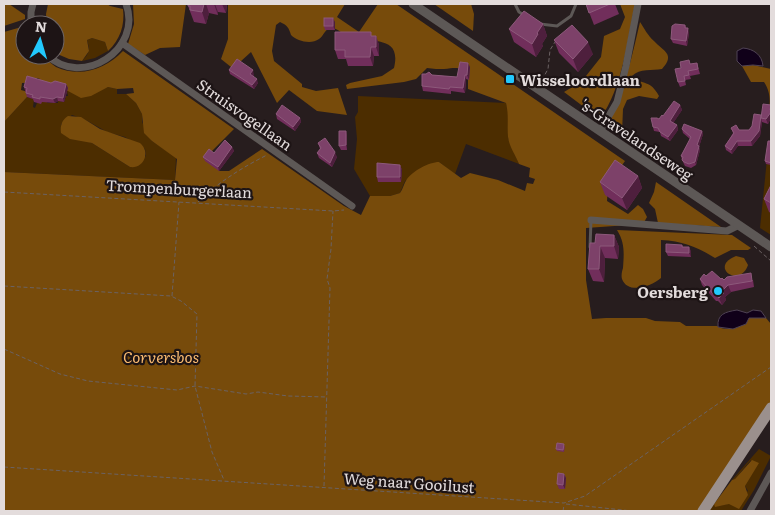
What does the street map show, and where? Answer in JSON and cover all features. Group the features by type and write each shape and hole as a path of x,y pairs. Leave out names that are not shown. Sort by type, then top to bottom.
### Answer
{"main road":[{"path":"703,511 771,408"}],"street":[{"path":"62,65 76,68 90,67 114,54 122,44 127,32 129,20 126,4"},
{"name":"'s-Gravelandseweg","path":"412,4 771,247"},
{"path":"600,131 617,102 638,4"},
{"name":"Struisvogellaan","path":"122,44 352,206"},
{"path":"591,220 727,231 739,226"},
{"path":"750,511 771,473"}],"lane":[{"path":"515,4 519,12 531,20"},
{"path":"538,24 557,26 571,16 576,4"},
{"path":"589,255 591,220"}],"path":[{"path":"540,82 548,69 550,50 557,37 557,26"},
{"path":"198,203 208,192 250,164 275,152"},
{"name":"Trompenburgerlaan","path":"4,192 333,211 345,210 352,206"},
{"path":"172,296 179,202"},
{"path":"324,487 330,288 327,279 333,211"},
{"path":"4,286 172,296 181,300 197,314 195,386 212,452 225,481"},
{"path":"4,349 60,374 88,381 177,390 195,386 246,394 258,392 288,396 327,397"},
{"name":"Weg naar Gooilust","path":"4,467 564,503 585,496 771,367"},
{"path":"563,511 564,503 632,511"}],"shaded area":[{"path":"92,38 105,42 108,51 95,58 82,61 89,51 87,40"},
{"path":"743,48 757,53 763,66 742,66 737,61 737,51"},
{"path":"108,87 117,89 117,94 126,94 136,103 142,114 142,122 152,141 176,157 175,180 4,172 4,122 27,97 34,99 33,107 35,108 37,103 42,100 48,101 47,103 64,102 66,96 68,96 67,91 100,90","holes":["72,115 84,119 107,132 125,137 145,149 146,156 130,167 92,143 61,132 61,124"]},
{"path":"358,96 506,103 509,114 508,138 519,164 466,144 455,174 439,162 405,181 400,193 390,196 370,196 354,169 357,139 355,117 358,112"},
{"path":"768,149 771,150 771,235 760,228"},
{"path":"737,310 747,313 753,310 761,311 766,318 749,318 746,324 733,329 718,327 720,316"},
{"path":"759,449 771,456 741,511 708,511 714,504 728,504 748,491 745,486 751,460 732,480"}],"green space":[{"path":"4,4 9,4 25,15 15,15 15,22 4,26"},
{"path":"48,4 107,4 123,9 123,21 119,37 108,51 105,42 92,38 87,40 89,51 82,61 65,57 65,15 46,14"},
{"path":"133,4 186,4 180,47 160,48 145,55 128,44 134,24"},
{"name":"Corversbos","path":"228,4 345,4 337,17 359,32 378,4 396,4 625,161 608,185 607,201 628,214 638,205 643,209 647,217 643,224 586,228 586,280 592,319 646,318 655,321 680,322 686,326 717,326 728,329 746,324 748,318 766,318 771,324 771,405 698,511 4,511 4,172 175,180 177,159 144,133 142,114 136,103 126,94 134,93 133,88 117,89 108,87 91,96 81,98 68,91 39,84 40,79 37,78 36,82 22,83 21,90 28,92 27,97 4,122 4,32 15,29 15,65 54,65 65,70 84,72 109,63 123,51 234,129 210,153 219,171 229,171 262,149 344,206 361,215 370,196 390,196 400,193 406,181 413,173 435,162 439,162 461,178 470,173 498,180 525,191 527,183 533,184 535,179 529,177 530,168 519,164 510,144 506,103 468,89 468,73 462,69 427,68 416,79 347,89 346,85 350,83 382,76 394,68 395,57 389,45 383,42 348,36 333,28 328,29 316,41 304,41 291,35 284,24 280,22 276,25 272,51 274,61 302,84 302,87 316,91 338,88 347,115 317,111 289,90 277,103 251,52 231,67 221,59 228,39"},
{"path":"434,4 471,4 474,14 473,31"},
{"path":"620,4 635,4 619,78 608,106 600,119 564,92 582,81 601,57 604,36 620,29 625,17"},
{"path":"640,22 650,37 667,53 668,60 662,69 642,71 632,76 653,87 659,96 657,99 639,96 627,100 623,109 622,133 608,124 614,112 631,61"},
{"path":"753,65 771,69 771,115 769,112 769,93 764,82 751,82 742,66"},
{"path":"68,116 81,117 100,129 140,143 145,151 142,163 135,167 130,167 92,143 70,139 61,133 62,123"},
{"path":"656,182 721,227 658,223 655,209 649,203"},
{"path":"617,230 732,235 751,248 748,250 731,250 715,258 690,245 661,240 661,278 652,284 635,288 629,287 622,279 623,248"},
{"path":"736,256 744,258 748,265 744,272 733,276 725,270 725,265"},
{"path":"752,460 759,463 745,486 748,495 739,509 729,504 715,507 714,504 732,480"}],"building":[{"path":"188,4 204,4 202,12 190,10"},
{"path":"586,4 610,4 589,13"},
{"path":"524,11 543,24 532,44 509,29"},
{"path":"324,18 333,18 333,26 324,26"},
{"path":"675,24 685,25 685,28 688,28 686,41 671,39 672,26"},
{"path":"572,25 588,42 573,59 554,40"},
{"path":"335,32 371,32 371,36 376,36 376,47 371,47 370,57 345,57 345,50 335,50"},
{"path":"237,59 253,70 250,74 257,79 252,85 229,70"},
{"path":"689,60 690,64 697,63 698,69 688,71 689,75 684,76 685,81 678,82 675,69 681,68 680,62"},
{"path":"460,62 468,63 463,88 450,87 449,89 422,86 422,74 429,72 432,75 457,77"},
{"path":"27,76 51,83 55,81 66,84 63,98 40,97 40,99 32,97 33,95 26,93 27,88 24,87"},
{"path":"674,101 680,105 670,121 677,125 668,137 660,132 658,128 653,127 651,118 659,119"},
{"path":"763,104 771,105 771,112 766,119 761,118"},
{"path":"282,105 300,118 293,127 276,114"},
{"path":"754,114 761,115 759,131 751,141 737,141 731,150 725,146 734,133 731,128 736,125 739,130 749,130 752,126"},
{"path":"684,124 702,131 697,145 699,146 695,162 689,164 682,160 683,157 681,156 691,137 682,129"},
{"path":"339,131 346,131 346,145 339,146"},
{"path":"325,138 335,152 330,163 317,153 321,148 318,143"},
{"path":"225,140 232,147 218,167 203,157 209,149 214,153"},
{"path":"768,141 771,141 771,163 765,161"},
{"path":"615,160 638,176 622,198 600,182"},
{"path":"377,163 400,165 400,177 377,177"},
{"path":"771,185 771,203 764,199"},
{"path":"596,234 614,235 614,246 600,246 599,269 588,269 590,243 595,243"},
{"path":"666,244 689,247 689,253 666,252"},
{"path":"712,271 724,280 727,277 751,273 752,281 728,285 722,291 724,293 719,298 700,279 704,274 706,276"},
{"path":"557,443 564,444 563,450 556,449"},
{"path":"558,473 564,474 563,485 557,484"}],"place":[{"name":"Wisseloordlaan","path":"510,79"},
{"name":"Oersberg","path":"718,291"}]}
